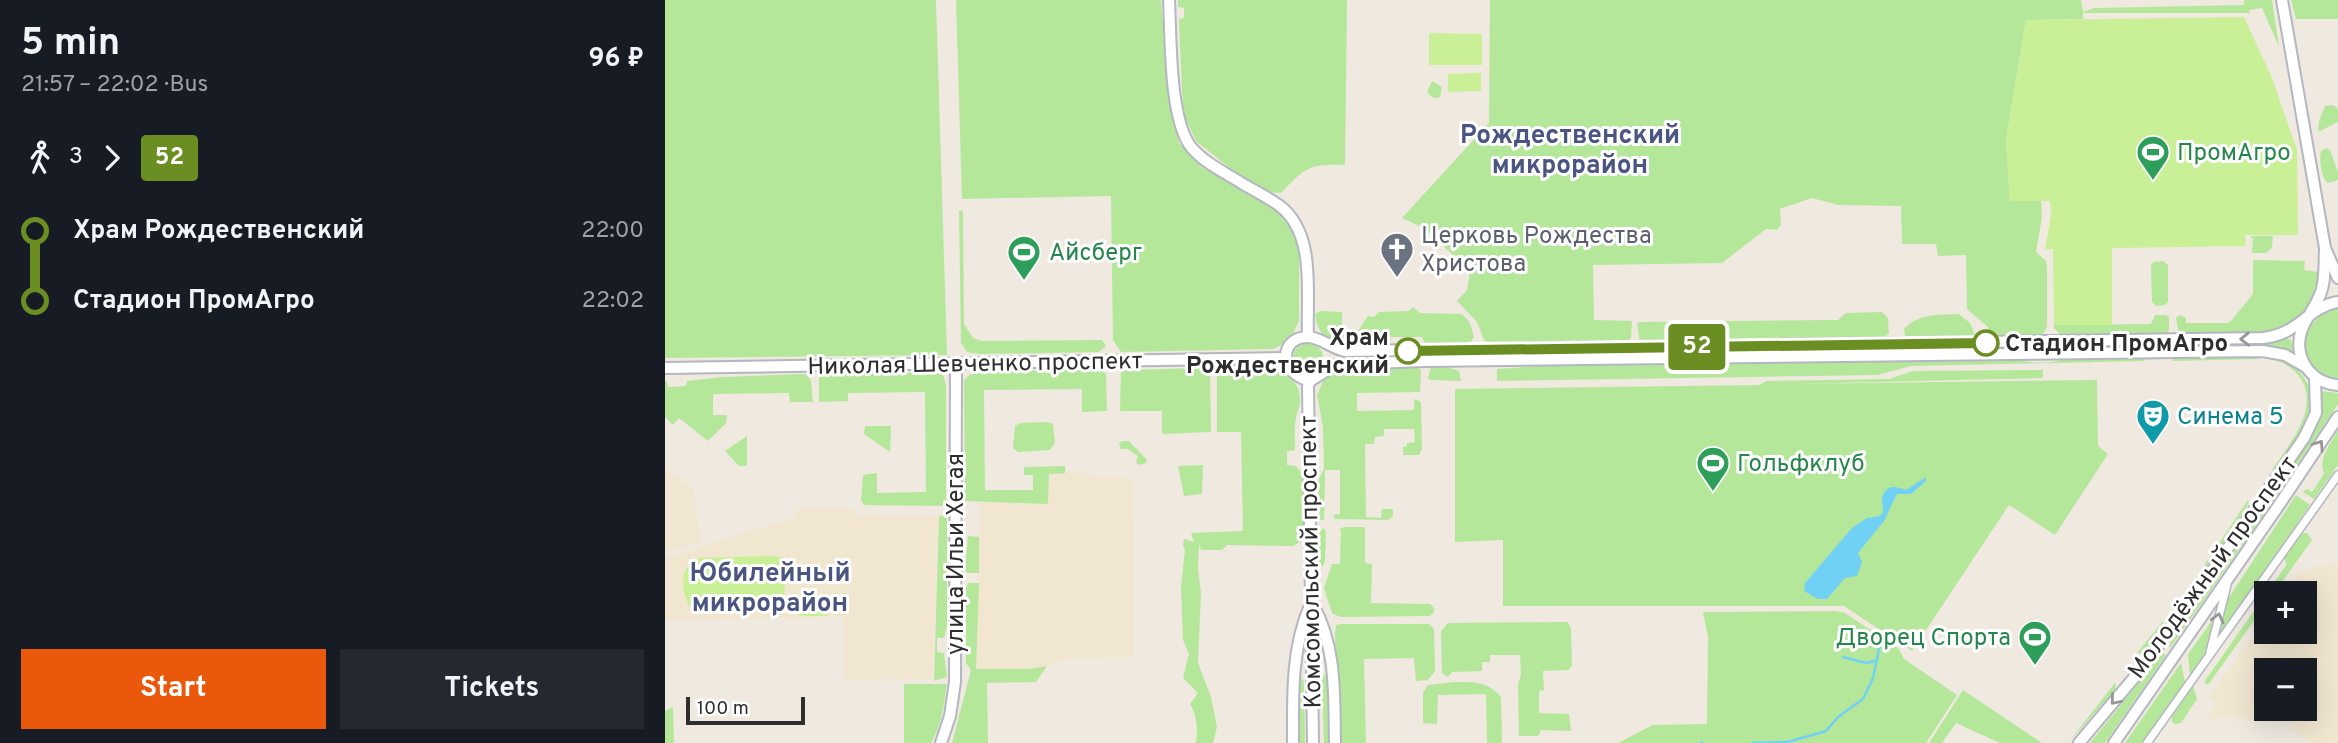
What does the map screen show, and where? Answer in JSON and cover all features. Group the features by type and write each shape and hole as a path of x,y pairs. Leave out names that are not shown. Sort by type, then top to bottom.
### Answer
{"main road":[{"path":"1169,0 1176,102 1182,128 1191,146 1206,161 1279,206 1299,228 1305,249 1308,337"},
{"path":"2282,0 2325,248 2324,282 2302,330 2299,341 2300,355 2315,378 2338,385"},
{"path":"2325,248 2338,278"},
{"path":"2306,367 2285,355 2263,351 1894,350 1345,351 1308,337 1291,344 1285,358 1293,374 1310,381 1335,366 1345,364 1894,350 2263,338 2285,334 2326,305 2338,302"},
{"path":"1322,342 1327,348 1329,358 1325,372"},
{"name":"Николая Шевченко проспект","path":"665,368 1285,358"},
{"name":"улица Ильи Хегая","path":"941,743 950,716 955,682 956,364"},
{"name":"Молодёжный проспект","path":"2079,743 2138,673 2185,610 2304,438 2316,413 2315,378"},
{"name":"Комсомольский проспект","path":"1310,381 1313,743"},
{"name":"Молодёжный проспект","path":"2114,743 2338,417"},
{"path":"1293,743 1295,666 1304,620 1311,603"},
{"path":"1311,603 1321,620 1330,651 1335,743"}],"street":[{"path":"2147,743 2338,475"},
{"path":"2209,656 2228,580"}],"shaded area":[{"path":"665,468 693,489 701,542 665,553"},
{"path":"1084,472 1093,477 1128,477 1133,482 1134,657 1069,658 1029,669 976,669 980,502 1048,504 1049,473"},
{"path":"797,508 854,508 854,515 938,516 933,679 844,680 844,617 665,620 665,558 796,517"},
{"path":"2338,564 2338,743 2310,743 2293,729 2294,723 2289,723 2317,721 2317,658 2254,658 2254,719 2207,718 2216,705 2208,698 2254,634 2254,644 2317,644 2317,581 2293,581 2299,572 2308,572 2314,566"}],"green space":[{"path":"665,0 936,0 947,355 665,358"},
{"path":"956,0 1161,0 1170,107 1179,143 1203,168 1276,209 1290,223 1299,246 1299,321 1285,343 1273,349 1121,352 1113,340 1111,196 962,199"},
{"path":"1178,0 1347,0 1345,165 1323,165 1309,169 1281,193 1268,192 1227,166 1196,141 1183,113 1179,19 1184,18 1184,8 1178,7"},
{"path":"1490,0 2081,0 2083,12 2094,8 2244,5 2244,0 2272,0 2279,47 2262,8 2249,10 2250,13 2083,13 2083,19 2026,20 2006,140 2010,201 2041,201 2042,217 2036,252 2046,261 2047,267 2047,327 2042,336 2015,338 2000,334 1991,335 1988,327 1967,309 1966,255 1938,256 1936,244 1902,244 1901,206 1838,205 1812,198 1780,209 1781,225 1777,230 1766,229 1722,263 1593,265 1594,320 1632,321 1631,338 1627,342 1493,345 1484,340 1477,322 1457,301 1467,290 1470,271 1424,228 1402,218 1489,123"},
{"path":"2291,0 2338,0 2338,19 2296,19"},
{"name":"ПромАгро","path":"2244,17 2272,78 2297,150 2298,235 2245,235 2246,246 2112,248 2112,325 2054,325 2053,249 2045,249 2051,216 2050,201 2010,201 2006,140 2026,20"},
{"path":"1429,33 1482,34 1482,65 1429,65"},
{"path":"1481,73 1481,91 1448,92 1448,74"},
{"path":"1432,81 1442,87 1440,97 1434,98 1427,92"},
{"path":"2333,105 2338,109 2338,122 2318,132 2325,106"},
{"path":"2327,148 2338,172 2338,180 2327,183 2320,159 2321,151"},
{"path":"959,210 963,211 964,324 973,338 982,341 1102,340 1106,346 1099,352 967,352 961,343"},
{"path":"2250,236 2273,236 2272,248 2266,253 2252,253 2253,239"},
{"path":"2253,260 2305,261 2304,270 2318,272 2311,302 2298,321 2282,329 2255,334 2179,334 2176,318 2180,315 2186,318 2186,323 2231,321 2253,294"},
{"path":"2163,261 2168,265 2168,302 2156,306 2152,302 2151,265"},
{"path":"1413,307 1420,313 1462,314 1470,323 1474,337 1469,344 1445,346 1424,342 1422,337 1391,337 1390,343 1367,347 1343,346 1324,336 1318,327 1315,314 1321,311 1342,312 1342,332 1358,331 1368,316 1374,317 1379,312 1409,311"},
{"path":"2338,308 2338,379 2324,375 2313,367 2307,357 2305,345 2314,322 2324,313"},
{"path":"1882,312 1888,318 1889,334 1880,339 1640,342 1637,323 1838,320 1846,313"},
{"path":"1959,314 1970,323 1975,336 1963,339 1949,335 1918,340 1905,336 1904,329 1916,320 1929,316"},
{"path":"2155,315 2169,317 2169,330 2164,335 2062,336 2054,328 2054,325 2151,324"},
{"path":"2286,338 2291,340 2294,354 2276,348 2259,347 1916,350 2267,343"},
{"path":"1308,343 1319,347 1323,358 1319,369 1308,373 1297,369 1293,358 1297,347"},
{"path":"2268,356 2298,370 2309,387 2311,398 2304,428 2275,472 2272,470 2300,427 2307,402 2306,391 2295,371 2269,359"},
{"path":"2173,358 2259,359 2172,361"},
{"path":"2145,359 2144,361 1911,366 1878,375 1497,381 1497,369 1552,365 2020,360 2042,363 2063,360"},
{"path":"1253,367 1285,374 1296,384 1299,392 1295,450 1287,451 1287,465 1296,466 1303,475 1304,536 1302,541 1293,546 1227,545 1222,550 1201,550 1199,544 1201,593 1198,663 1211,697 1217,727 1213,743 1196,743 1196,723 1190,704 1198,693 1183,678 1189,654 1183,640 1183,545 1184,539 1194,542 1191,533 1243,531 1241,432 1217,432 1217,374 1222,368"},
{"path":"1431,367 1447,367 1459,371 1461,381 1431,380 1428,378"},
{"path":"1202,368 1210,374 1211,432 1162,434 1162,411 1120,411 1121,370"},
{"path":"1419,368 1421,371 1420,392 1357,393 1357,411 1414,410 1414,399 1421,402 1422,449 1419,455 1403,455 1403,447 1407,446 1407,443 1415,442 1414,429 1384,429 1384,436 1375,437 1374,444 1365,444 1366,517 1381,518 1382,509 1393,509 1393,516 1388,520 1335,519 1333,515 1340,514 1340,470 1325,470 1324,520 1320,520 1318,481 1324,469 1323,427 1317,395 1325,377 1335,370"},
{"path":"1101,369 1106,374 1107,411 1082,412 1082,389 984,390 985,490 1033,490 1033,475 1024,475 1024,467 1065,466 1065,473 1049,474 1048,504 965,501 964,380 973,372"},
{"path":"2043,370 2043,378 1793,384 2097,380 2098,446 2108,454 2055,535 2009,505 1912,651 1844,606 1503,606 1503,540 1455,542 1455,389 1759,385 1766,381 1889,379 1913,371"},
{"path":"935,372 943,375 946,385 946,501 942,506 864,505 861,500 863,475 877,473 877,493 926,492 925,392 848,393 848,401 819,402 819,376"},
{"path":"803,374 811,381 813,402 790,402 789,393 713,394 713,415 727,415 726,423 708,441 679,418 673,425 665,417 665,381 668,387 686,386 687,381 722,377"},
{"path":"2321,391 2338,393 2338,404 2287,480 2285,477 2320,421"},
{"path":"1020,423 1053,424 1055,443 1050,450 1018,452 1013,448 1015,426"},
{"path":"865,426 891,426 890,452 864,434"},
{"path":"2338,430 2338,465 2314,499 2303,492 2307,489 2312,492 2324,474 2324,457"},
{"path":"747,436 747,466 739,466 725,451"},
{"path":"1129,441 1147,460 1146,463 1138,465 1138,456 1128,449 1121,449 1119,444"},
{"path":"1203,465 1202,494 1184,496 1178,466"},
{"path":"2280,485 2283,487 2170,648 2169,645"},
{"path":"2296,495 2310,505 2257,581 2254,581 2254,585 2218,637 2226,602"},
{"path":"2248,500 2244,513 2183,597"},
{"path":"945,515 947,626 944,638 937,638 937,652 944,653 947,677 934,681 939,516"},
{"path":"1344,527 1365,527 1365,563 1372,564 1371,603 1430,604 1434,612 1430,616 1340,617 1332,613 1324,588 1332,564 1340,564 1341,530 1338,530"},
{"path":"1323,528 1326,531 1323,566 1318,565 1317,561 1318,535"},
{"path":"2307,533 2312,540 2283,581 2275,581 2287,564 2284,558 2301,534"},
{"path":"968,536 979,537 979,573 968,573 965,570"},
{"path":"783,557 787,566 783,604 775,609 699,612 689,606 684,592 684,573 698,558"},
{"path":"969,583 979,583 976,669 1029,669 1047,666 1036,682 987,683 988,743 952,743 971,670 966,663 966,587"},
{"path":"828,600 828,616 799,616 799,601"},
{"path":"2254,611 2254,621 2208,685 2204,682"},
{"path":"1703,612 1845,613 1899,649 1904,659 1957,695 1926,743 1618,743 1653,725 1707,724 1708,637"},
{"path":"2216,615 2204,655 2190,676 2188,654"},
{"path":"2163,621 2163,627 2145,652 2137,653"},
{"path":"1568,622 1571,629 1572,666 1568,670 1543,671 1544,690 1539,691 1539,713 1569,714 1571,731 1541,730 1538,736 1519,736 1520,655 1490,655 1490,662 1482,662 1482,671 1452,672 1448,677 1442,673 1441,631 1448,623"},
{"path":"1429,624 1434,629 1435,671 1428,680 1416,681 1414,658 1364,659 1366,743 1338,743 1335,633 1336,625"},
{"path":"2163,653 2166,655 2105,743 2090,743"},
{"path":"2181,663 2185,682 2142,743 2125,743"},
{"path":"1324,675 1330,679 1331,743 1324,743"},
{"path":"1301,678 1304,681 1305,743 1299,743 1298,682"},
{"path":"1455,682 1485,685 1501,697 1502,743 1487,743 1486,694 1438,695 1437,724 1423,723 1423,693 1428,685"},
{"path":"2115,683 2115,690 2068,743"},
{"path":"904,684 947,684 940,722 931,743 904,743"},
{"path":"2193,686 2197,699 2181,723 2175,724 2172,717"},
{"path":"1963,690 2042,743 2000,743 1956,723 1942,743 1929,743"},
{"path":"673,707 674,743 665,743 665,711"}],"water":[{"path":"1926,477 1926,481 1911,494 1897,494 1884,521 1858,553 1862,562 1857,576 1845,578 1827,599 1818,599 1804,591 1805,583 1852,528 1867,518 1880,516 1883,512 1882,497 1886,490 1895,487 1906,490"}],"waterway":[{"path":"1752,743 1788,742 1826,731 1838,717 1863,699 1873,678 1880,644"},
{"path":"1843,657 1866,663 1875,661"}],"bus line":[{"name":"52","path":"1408,351 1986,343"}],"place":[{"name":"ПромАгро","path":"2153,182"},
{"name":"Церковь Рождества Христова","path":"1397,279"},
{"name":"Айсберг","path":"1024,282"},
{"name":"Стадион ПромАгро","path":"1986,343"},
{"name":"Храм Рождественский","path":"1408,351"},
{"name":"Синема 5","path":"2153,446"},
{"name":"Гольфклуб","path":"1713,493"},
{"name":"Дворец Спорта","path":"2035,667"}],"district":[{"name":"Рождественский микрорайон","path":"1570,149"},
{"name":"Юбилейный микрорайон","path":"770,587"}]}
